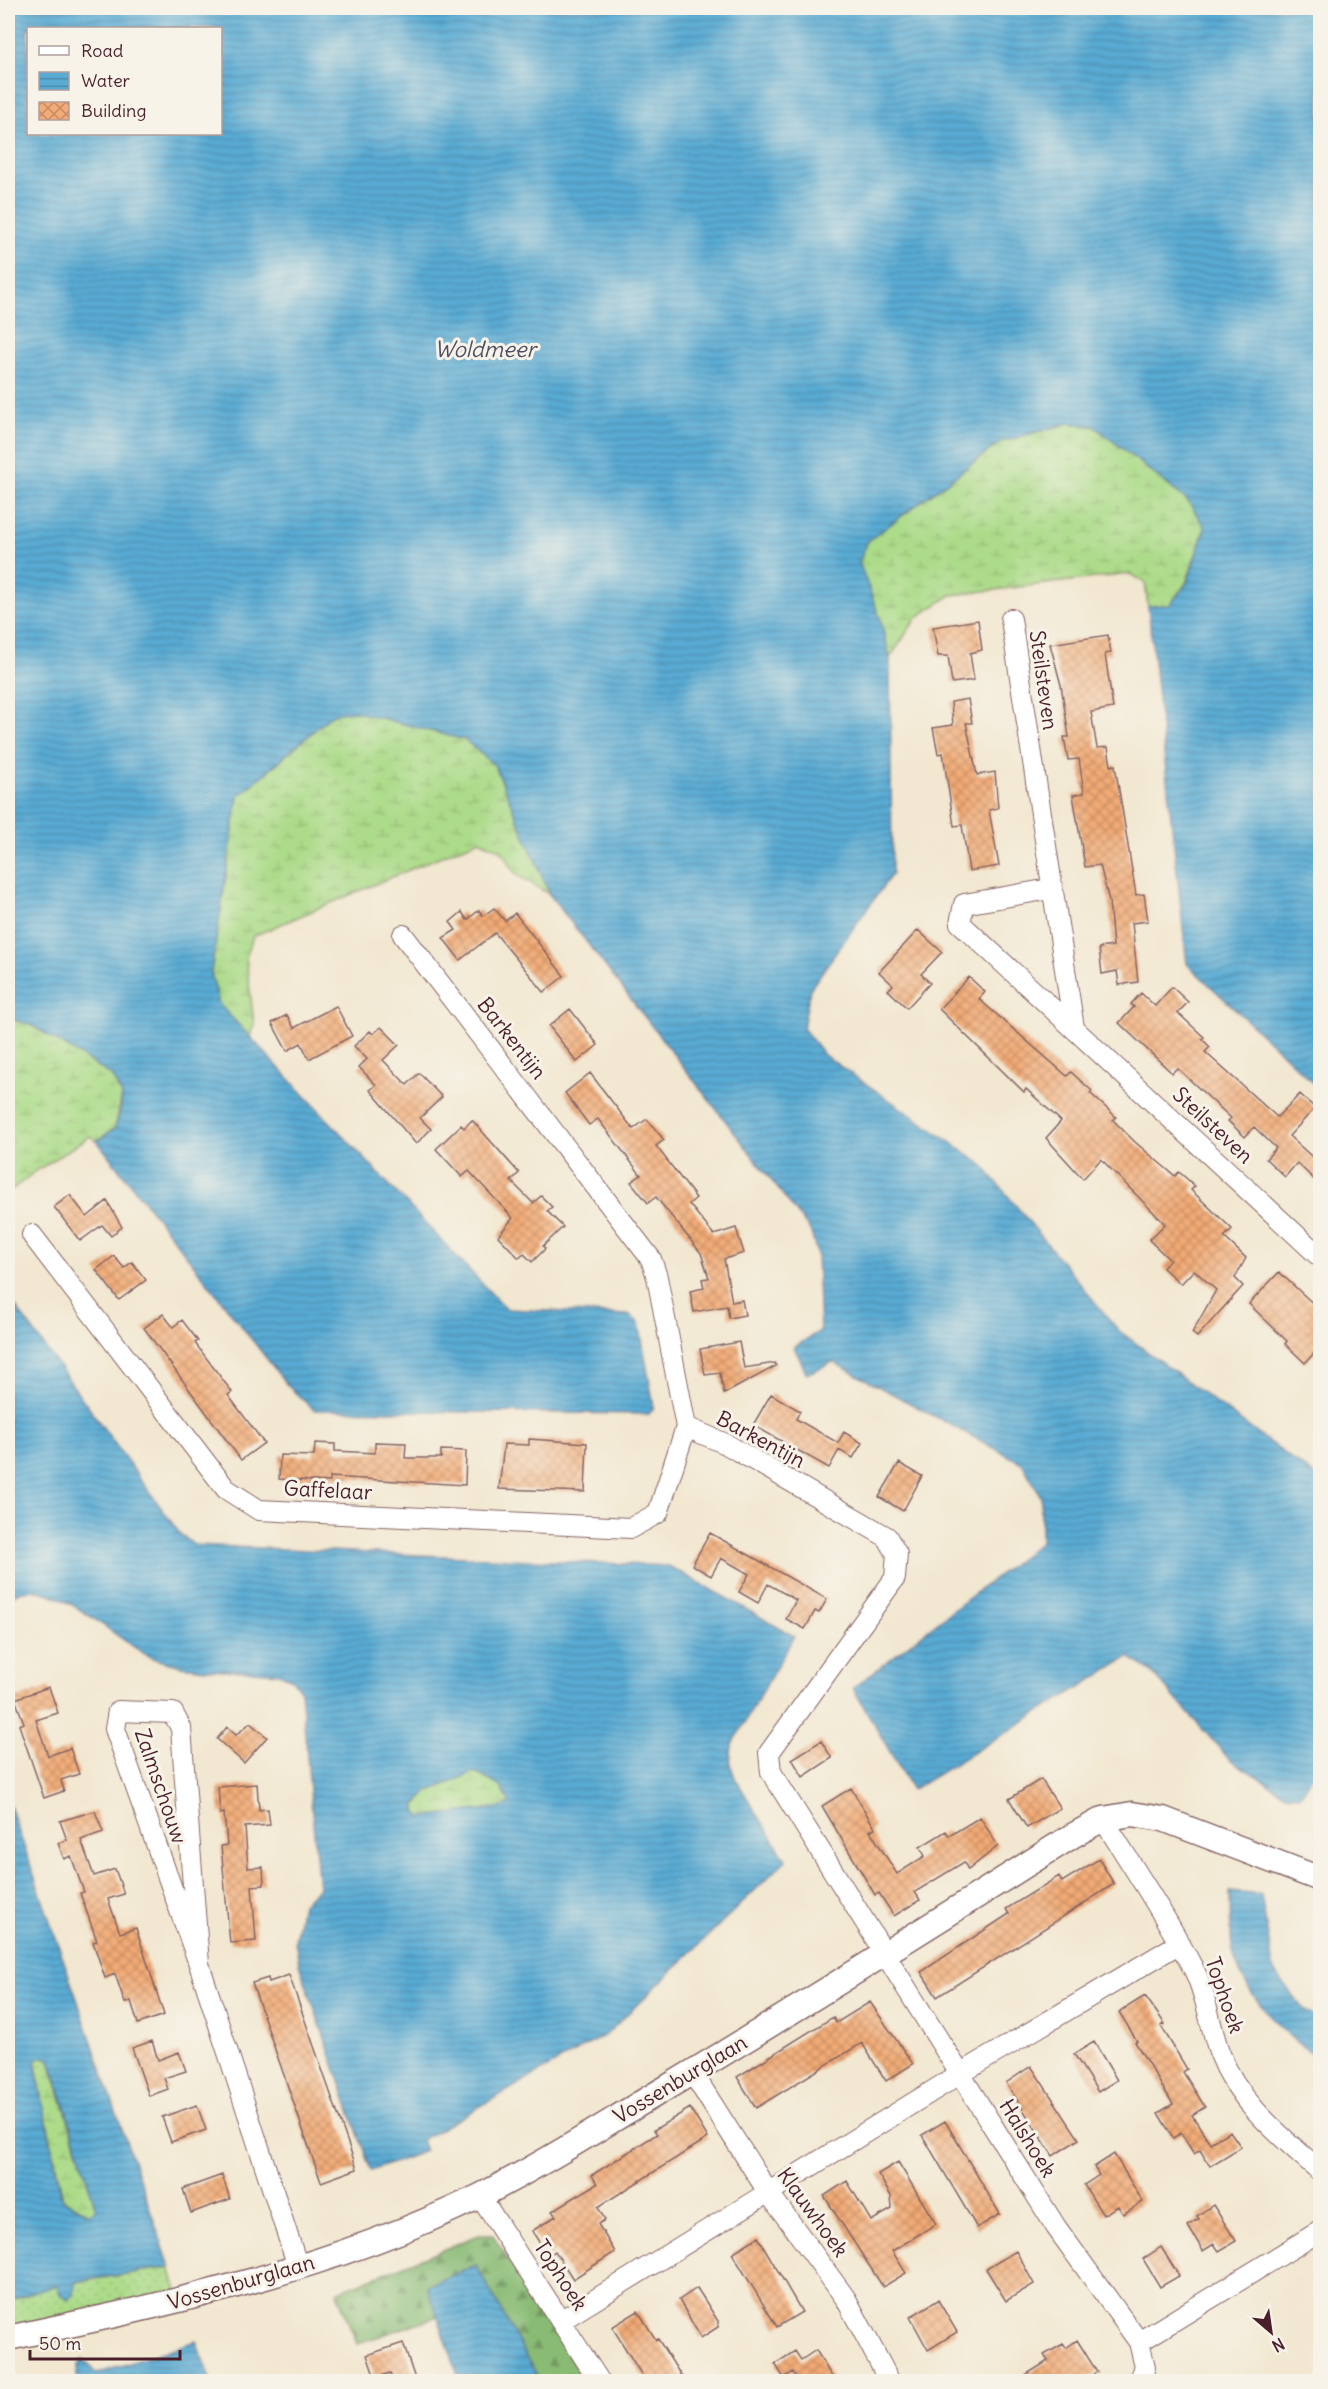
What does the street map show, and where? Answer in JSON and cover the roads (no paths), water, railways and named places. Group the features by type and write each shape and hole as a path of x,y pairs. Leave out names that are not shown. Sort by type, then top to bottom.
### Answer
{"street":[{"name":"Steilsteven","path":"1011,619 1050,890 1074,1028"},
{"name":"Steilsteven","path":"1050,890 964,904 960,923 1320,1257"},
{"name":"Barkentijn","path":"403,935 651,1259 657,1277 686,1427 726,1444 887,1537 897,1554 895,1578 769,1753 771,1772 884,1955"},
{"name":"Gaffelaar","path":"32,1235 226,1489 259,1510 631,1528 658,1513 686,1427"},
{"name":"Zalmschouw","path":"199,1964 182,1728 173,1713 118,1711 115,1729 199,1964 298,2267"},
{"name":"Vossenburglaan","path":"8,2338 181,2301 298,2267 364,2244 480,2196 692,2072 1103,1819 1132,1814 1162,1819 1320,1879"},
{"name":"Tophoek","path":"1103,1819 1180,1942 1196,1975 1221,2055 1232,2078 1252,2109 1320,2171"},
{"path":"562,2320 960,2074 1180,1942"},
{"name":"Halshoek","path":"884,1955 1056,2227 1139,2342"},
{"name":"Klauwhoek","path":"692,2072 768,2193 846,2299 890,2382"},
{"name":"Tophoek","path":"480,2196 600,2382"},
{"path":"1139,2382 1145,2367 1139,2342 1320,2231"}],"water":[{"name":"Woldmeer","path":"8,8 1320,8 1320,1089 1187,964 1148,606 1170,605 1187,583 1205,528 1189,502 1094,426 1069,423 1001,442 868,541 859,562 880,618 890,658 892,874 810,989 803,1028 824,1055 981,1163 1118,1330 1320,1480 1320,1765 1300,1796 1285,1794 1229,1759 1151,1671 1129,1657 912,1790 853,1688 1041,1542 1041,1497 1022,1463 833,1362 807,1374 794,1347 820,1331 817,1253 810,1230 550,895 495,766 465,740 354,711 333,714 238,797 211,973 219,1004 506,1309 629,1315 639,1323 654,1407 649,1414 314,1410 288,1386 97,1141 115,1128 120,1112 122,1095 111,1075 30,1024 8,1019"},
{"path":"8,1296 180,1534 194,1545 669,1566 794,1636 732,1745 730,1764 736,1780 786,1860 607,2034 421,2140 425,2151 371,2171 300,1967 295,1941 302,1904 319,1888 301,1691 292,1679 279,1673 181,1666 151,1657 80,1609 60,1598 40,1591 23,1591 8,1599","holes":["475,1772 501,1787 510,1803 504,1807 422,1817 417,1813 415,1806 427,1792"]},
{"path":"8,1800 170,2267 75,2282 74,2295 68,2300 60,2294 57,2285 8,2301","holes":["41,2057 49,2058 96,2209 90,2214 62,2199 35,2062"]},
{"path":"1230,1892 1261,1895 1274,1972 1305,2011 1320,2020 1320,2057 1307,2050 1281,2028 1247,1986 1232,1950"},
{"path":"476,2265 540,2381 460,2381 427,2286"},
{"path":"196,2341 211,2381 56,2381 76,2380 78,2365 82,2360 89,2364 97,2374"}]}
